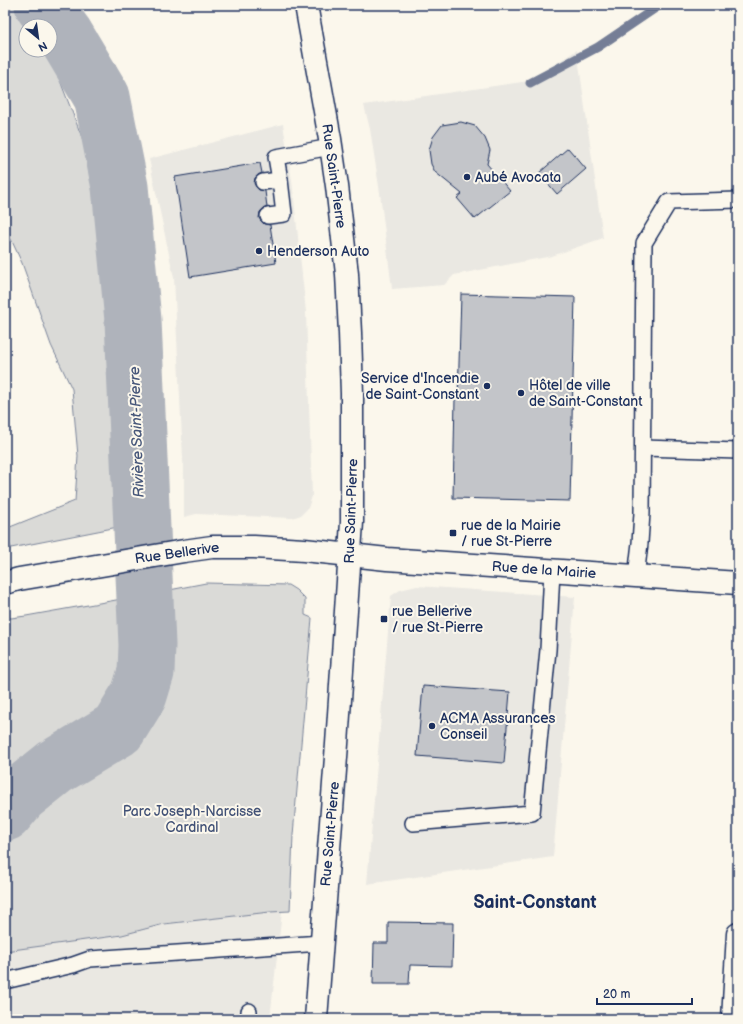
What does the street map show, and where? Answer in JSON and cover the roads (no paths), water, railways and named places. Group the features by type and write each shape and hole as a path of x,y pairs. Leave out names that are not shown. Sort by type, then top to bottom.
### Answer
{"main road":[{"name":"Rue Saint-Pierre","path":"306,5 337,186 347,274 353,463 350,555 316,1019"},
{"name":"Rue Bellerive","path":"5,583 90,566 212,547 254,547 350,555"},
{"name":"Rue de la Mairie","path":"350,555 552,571 738,583"},
{"path":"733,1019 738,934"}],"lane":[{"path":"268,216 284,214 276,157 331,147"},
{"path":"263,182 280,180"},
{"path":"636,577 642,513 644,243 669,202 738,200"},
{"path":"643,448 738,451"},
{"path":"413,823 532,813 548,650 552,571"},
{"path":"5,981 73,965 90,959 321,943"}],"waterway":[{"name":"Rivière Saint-Pierre","path":"5,813 20,795 55,767 118,729 139,695 146,672 147,645 133,320 120,187 102,97 65,35 43,5"},
{"path":"530,83 598,47 660,5"}],"place":[{"name":"Aubé Avocata","path":"467,177"},
{"name":"Henderson Auto","path":"259,251"},
{"name":"Service d'Incendie de Saint-Constant","path":"487,386"},
{"name":"Hôtel de ville de Saint-Constant","path":"521,393"},
{"name":"rue de la Mairie / rue St-Pierre","path":"453,533"},
{"name":"rue Bellerive / rue St-Pierre","path":"384,619"},
{"name":"ACMA Assurances Conseil","path":"432,726"}],"district":[{"name":"Saint-Constant","path":"535,902"}],"park label":[{"name":"Parc Joseph-Narcisse Cardinal","path":"192,820"}]}
